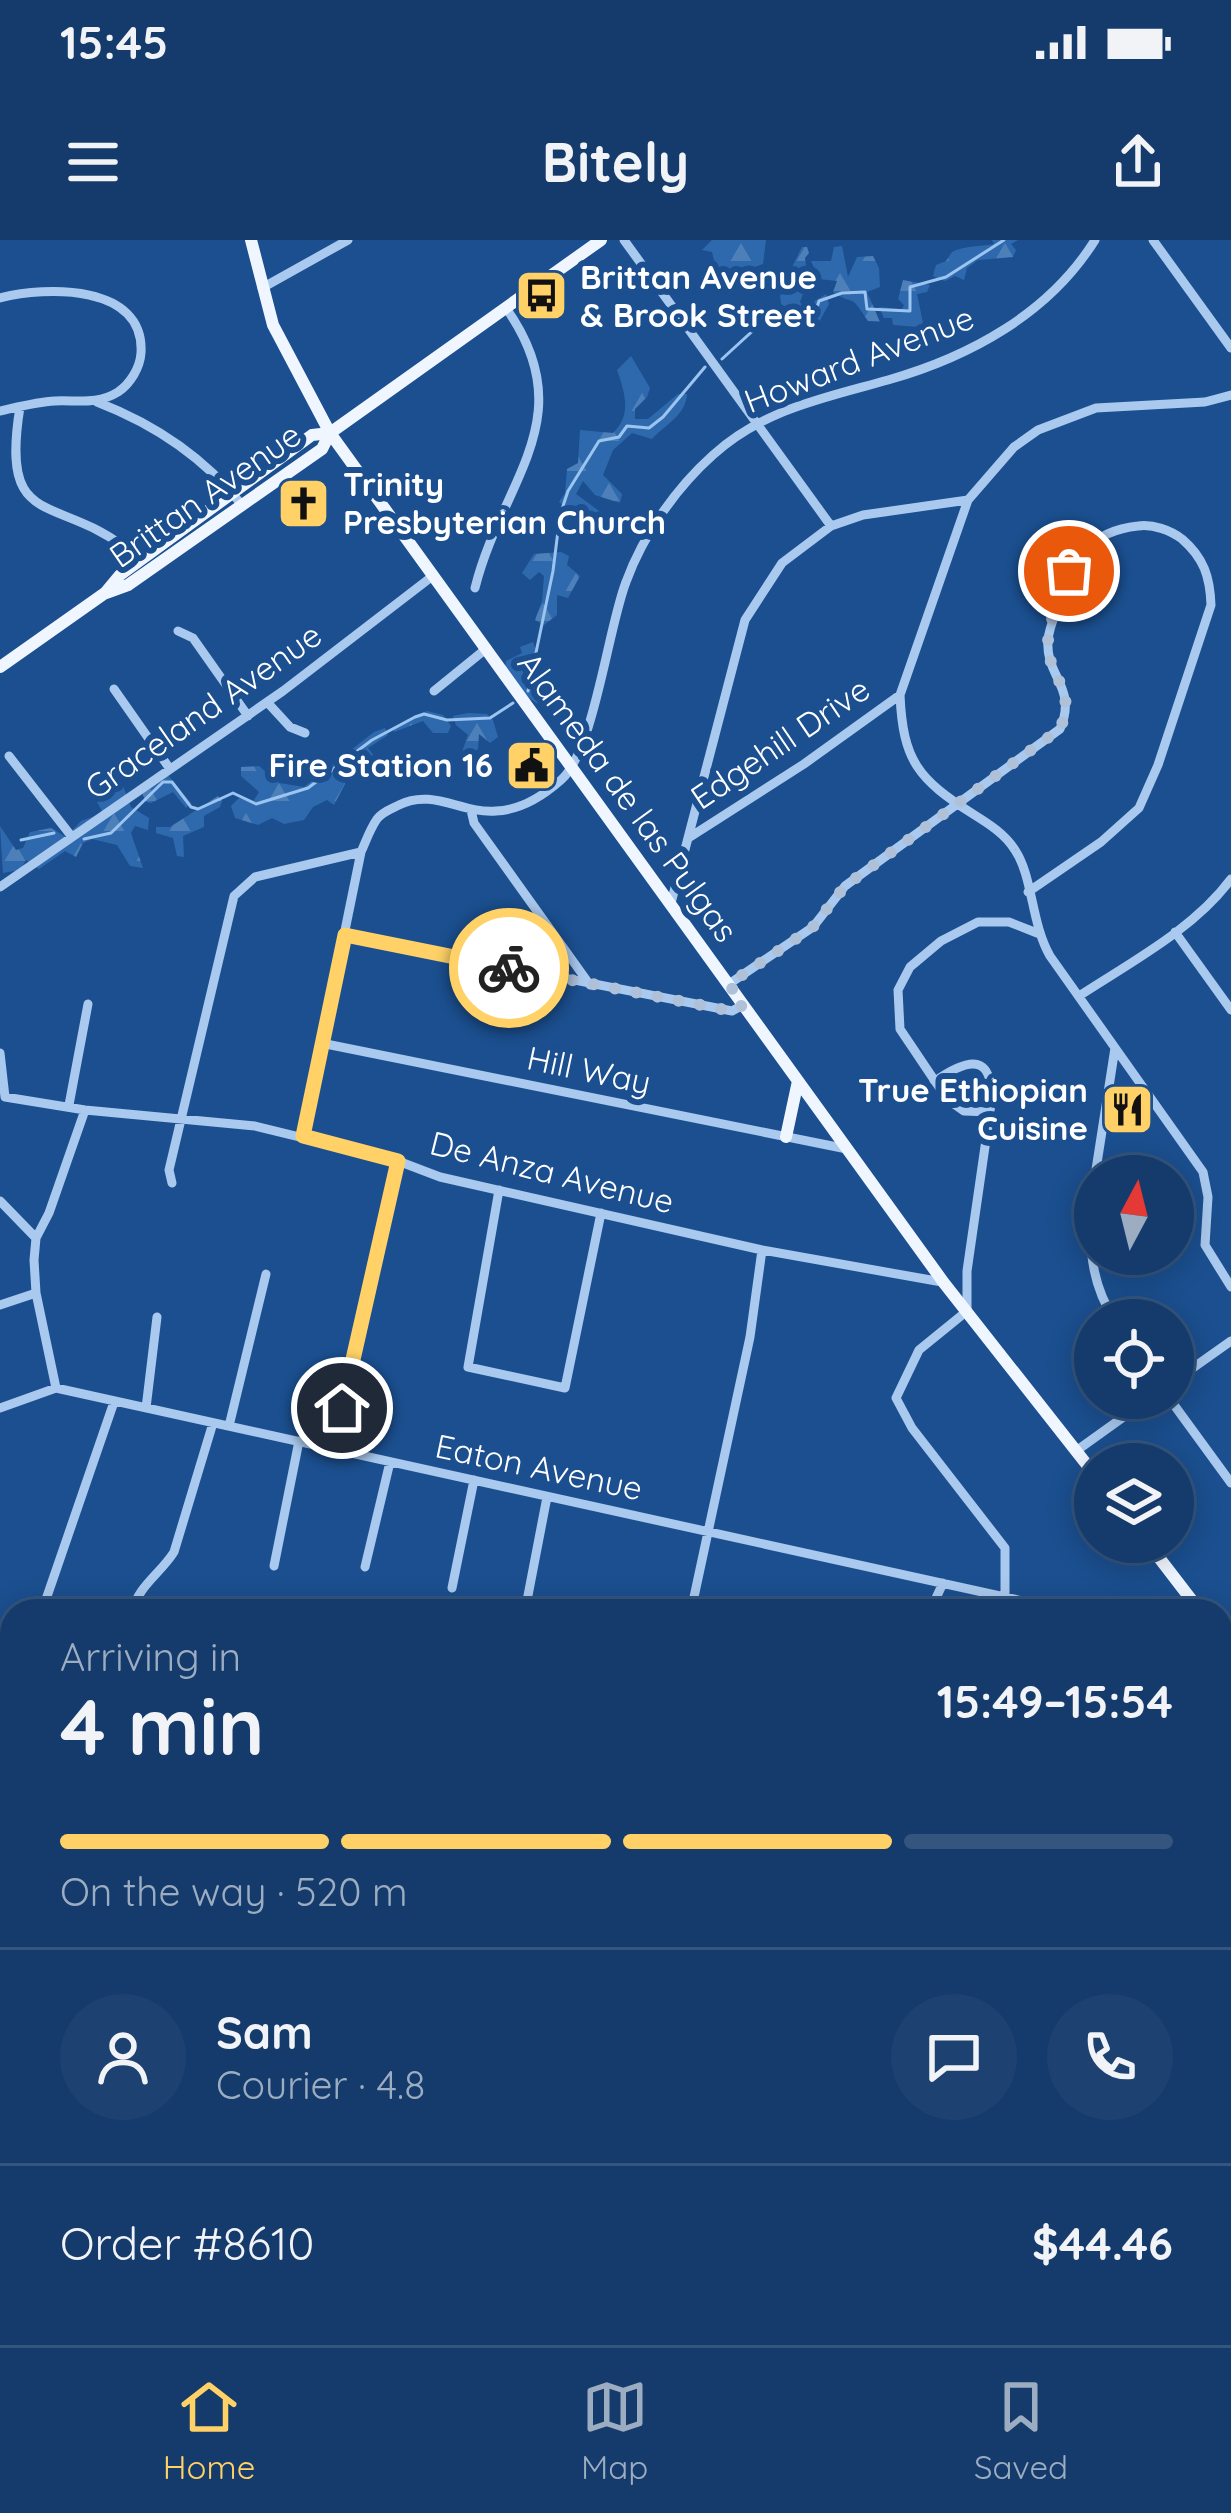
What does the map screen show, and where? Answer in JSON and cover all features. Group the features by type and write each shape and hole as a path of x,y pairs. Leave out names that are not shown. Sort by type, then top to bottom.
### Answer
{"main road":[{"name":"Alameda de las Pulgas","path":"251,240 262,288 288,358 329,433 941,1278 1074,1448"},
{"name":"Brittan Avenue","path":"0,667 105,593 121,575 238,499 312,435 329,433 601,240"},
{"path":"786,1137 798,1081"},
{"path":"1163,1563 1191,1599"}],"street":[{"path":"313,259 329,240"},
{"path":"262,288 348,240"},
{"path":"624,240 831,526"},
{"name":"Howard Avenue","path":"572,767 625,584 640,550 692,476 757,422 833,393 921,370 985,342 1048,295 1095,240"},
{"path":"1153,240 1231,348"},
{"path":"0,283 4,297 88,294 116,303 128,314 141,347 139,364 121,390 96,402"},
{"path":"475,588 484,553 531,451 540,409 529,344 506,308"},
{"name":"Edgehill Drive","path":"690,837 804,764 900,694 968,500 1014,447 1065,417 1112,405 1205,402 1231,395"},
{"path":"0,411 59,401 96,402 140,418 179,443 238,499"},
{"path":"20,407 9,460 22,495 49,514 104,532 124,547"},
{"path":"671,903 745,620 782,563 831,526 900,507 968,500"},
{"path":"729,984 812,928 845,886 1060,729 1067,703 1049,657 1048,638 1078,554 1097,536 1150,525 1178,536 1201,557 1209,577 1210,605 1158,765 1139,808 1101,842 1028,892"},
{"name":"Graceland Avenue","path":"0,887 248,716 434,575"},
{"path":"178,632 193,638 248,716"},
{"path":"434,692 487,648"},
{"path":"114,689 170,769"},
{"path":"900,694 902,733 921,776 1006,838 1018,854 1037,933 1203,1172 1208,1197 1205,1245 1231,1287"},
{"path":"267,702 290,727 305,733"},
{"path":"9,757 72,837"},
{"path":"303,1136 361,852 379,814 410,799 442,799 472,810 496,812 522,806 563,779 572,767"},
{"path":"472,810 474,823 590,985"},
{"path":"172,1183 169,1170 234,896 255,877 361,852"},
{"path":"1079,996 1175,932 1217,898 1231,879"},
{"path":"990,1112 955,1108 934,1082 899,1029 898,990 910,968 941,941 977,922 1009,922 1037,933"},
{"path":"1175,932 1231,1010"},
{"path":"345,935 732,1011 743,1005"},
{"path":"69,1105 88,1004"},
{"name":"Hill Way","path":"321,1042 847,1149"},
{"path":"1099,1155 1115,1048"},
{"name":"De Anza Avenue","path":"0,1053 5,1097 303,1136 398,1161 440,1178 762,1250 941,1278 968,1271"},
{"path":"934,1082 958,1065 976,1064 992,1076 967,1311 919,1350 896,1398 912,1428 1006,1548 1005,1596"},
{"path":"0,1408 56,1388 36,1293 36,1238 85,1110"},
{"path":"333,1449 398,1161"},
{"path":"499,1190 468,1367 565,1388 602,1213"},
{"path":"0,1201 36,1238"},
{"path":"693,1599 750,1337 762,1250"},
{"path":"229,1426 266,1274"},
{"path":"0,1305 36,1293"},
{"path":"146,1408 157,1317"},
{"path":"1194,1367 1231,1341"},
{"name":"Eaton Avenue","path":"56,1388 1018,1599"},
{"path":"45,1599 114,1402"},
{"path":"1087,1443 1121,1419"},
{"path":"1184,1419 1231,1483"},
{"path":"135,1599 174,1552 213,1423"},
{"path":"274,1566 299,1441"},
{"path":"365,1567 390,1462"},
{"path":"452,1588 474,1480"},
{"path":"527,1599 547,1497"},
{"path":"936,1599 943,1583"}],"green space":[{"path":"712,240 766,240 763,264 710,279 712,252 702,250"},
{"path":"992,240 1018,240 1011,244 1016,250 1013,257 978,260 967,268 964,280 933,276 936,265 952,252 994,244"},
{"path":"842,246 848,277 857,257 873,256 879,268 880,287 867,292 880,322 868,321 854,302 833,292 837,281 819,279 811,261 831,261 834,247"},
{"path":"802,247 809,253 805,258 808,281 800,302 804,308 826,294 829,304 819,322 777,329 769,319 794,313 781,304 780,295 789,292 793,265"},
{"path":"903,280 930,285 927,292 917,294 923,323 919,327 893,325 879,307 902,309 898,299"},
{"path":"631,356 650,388 635,409 635,419 648,419 678,394 687,394 683,408 652,439 632,433 613,450 603,475 622,494 620,503 595,495 583,481 576,494 606,516 598,531 580,529 580,512 569,521 554,520 569,509 559,502 565,493 567,469 578,463 580,430 613,433 623,419 624,395 617,370"},
{"path":"534,554 569,556 567,565 580,576 568,598 557,595 557,615 544,625 535,620 544,576 539,572 530,580 522,573"},
{"path":"533,642 537,670 551,689 545,695 551,708 531,699 505,668 506,661 522,653 520,647"},
{"path":"427,711 443,715 451,726 448,733 433,733 423,721 394,732 393,728"},
{"path":"487,714 498,737 490,743 479,734 478,749 468,756 462,752 468,735 453,716"},
{"path":"385,728 388,735 368,748 374,756 356,761 347,772 334,805 327,800 313,807 304,820 284,824 272,818 258,825 235,818 231,806 239,798 253,802 259,792 241,776 241,767 259,766 279,783 304,787"},
{"path":"167,774 191,803 186,808 173,792 146,802 142,793"},
{"path":"117,782 131,807 149,818 148,830 135,826 131,833 143,868 130,866 117,845 92,839 83,843 76,857 65,851 39,869 26,860 20,870 3,873 0,826 16,850 23,848 30,832 51,828 66,837 81,821 103,813 96,800"},
{"path":"218,796 220,807 204,816 204,827 183,836 184,857 177,856 173,838 156,833 156,827 170,827"}],"waterway":[{"path":"722,359 771,314 798,318 815,313 819,301 842,293 865,292 867,309 910,311 910,287 946,277 1004,240"},
{"path":"528,691 568,491 599,441 619,437 627,426 649,428 705,367"},
{"path":"84,839 111,833 163,782 172,782 191,807 198,809 233,793 256,804 308,788 372,740 415,717 490,718 513,703"},
{"path":"21,840 54,833"}],"way so far":[{"path":"509,968 732,1011 743,1005 729,984 812,928 845,886 1060,729 1067,703 1049,657 1048,638 1069,571"}],"place":[{"name":"Brittan Avenue & Brook Street","path":"541,296"},
{"name":"Trinity Presbyterian Church","path":"304,503"},
{"name":"Fire Station 16","path":"532,765"},
{"name":"True Ethiopian Cuisine","path":"1127,1109"}],"route":[{"path":"342,1408 398,1161 303,1136 345,935 509,968"}]}
